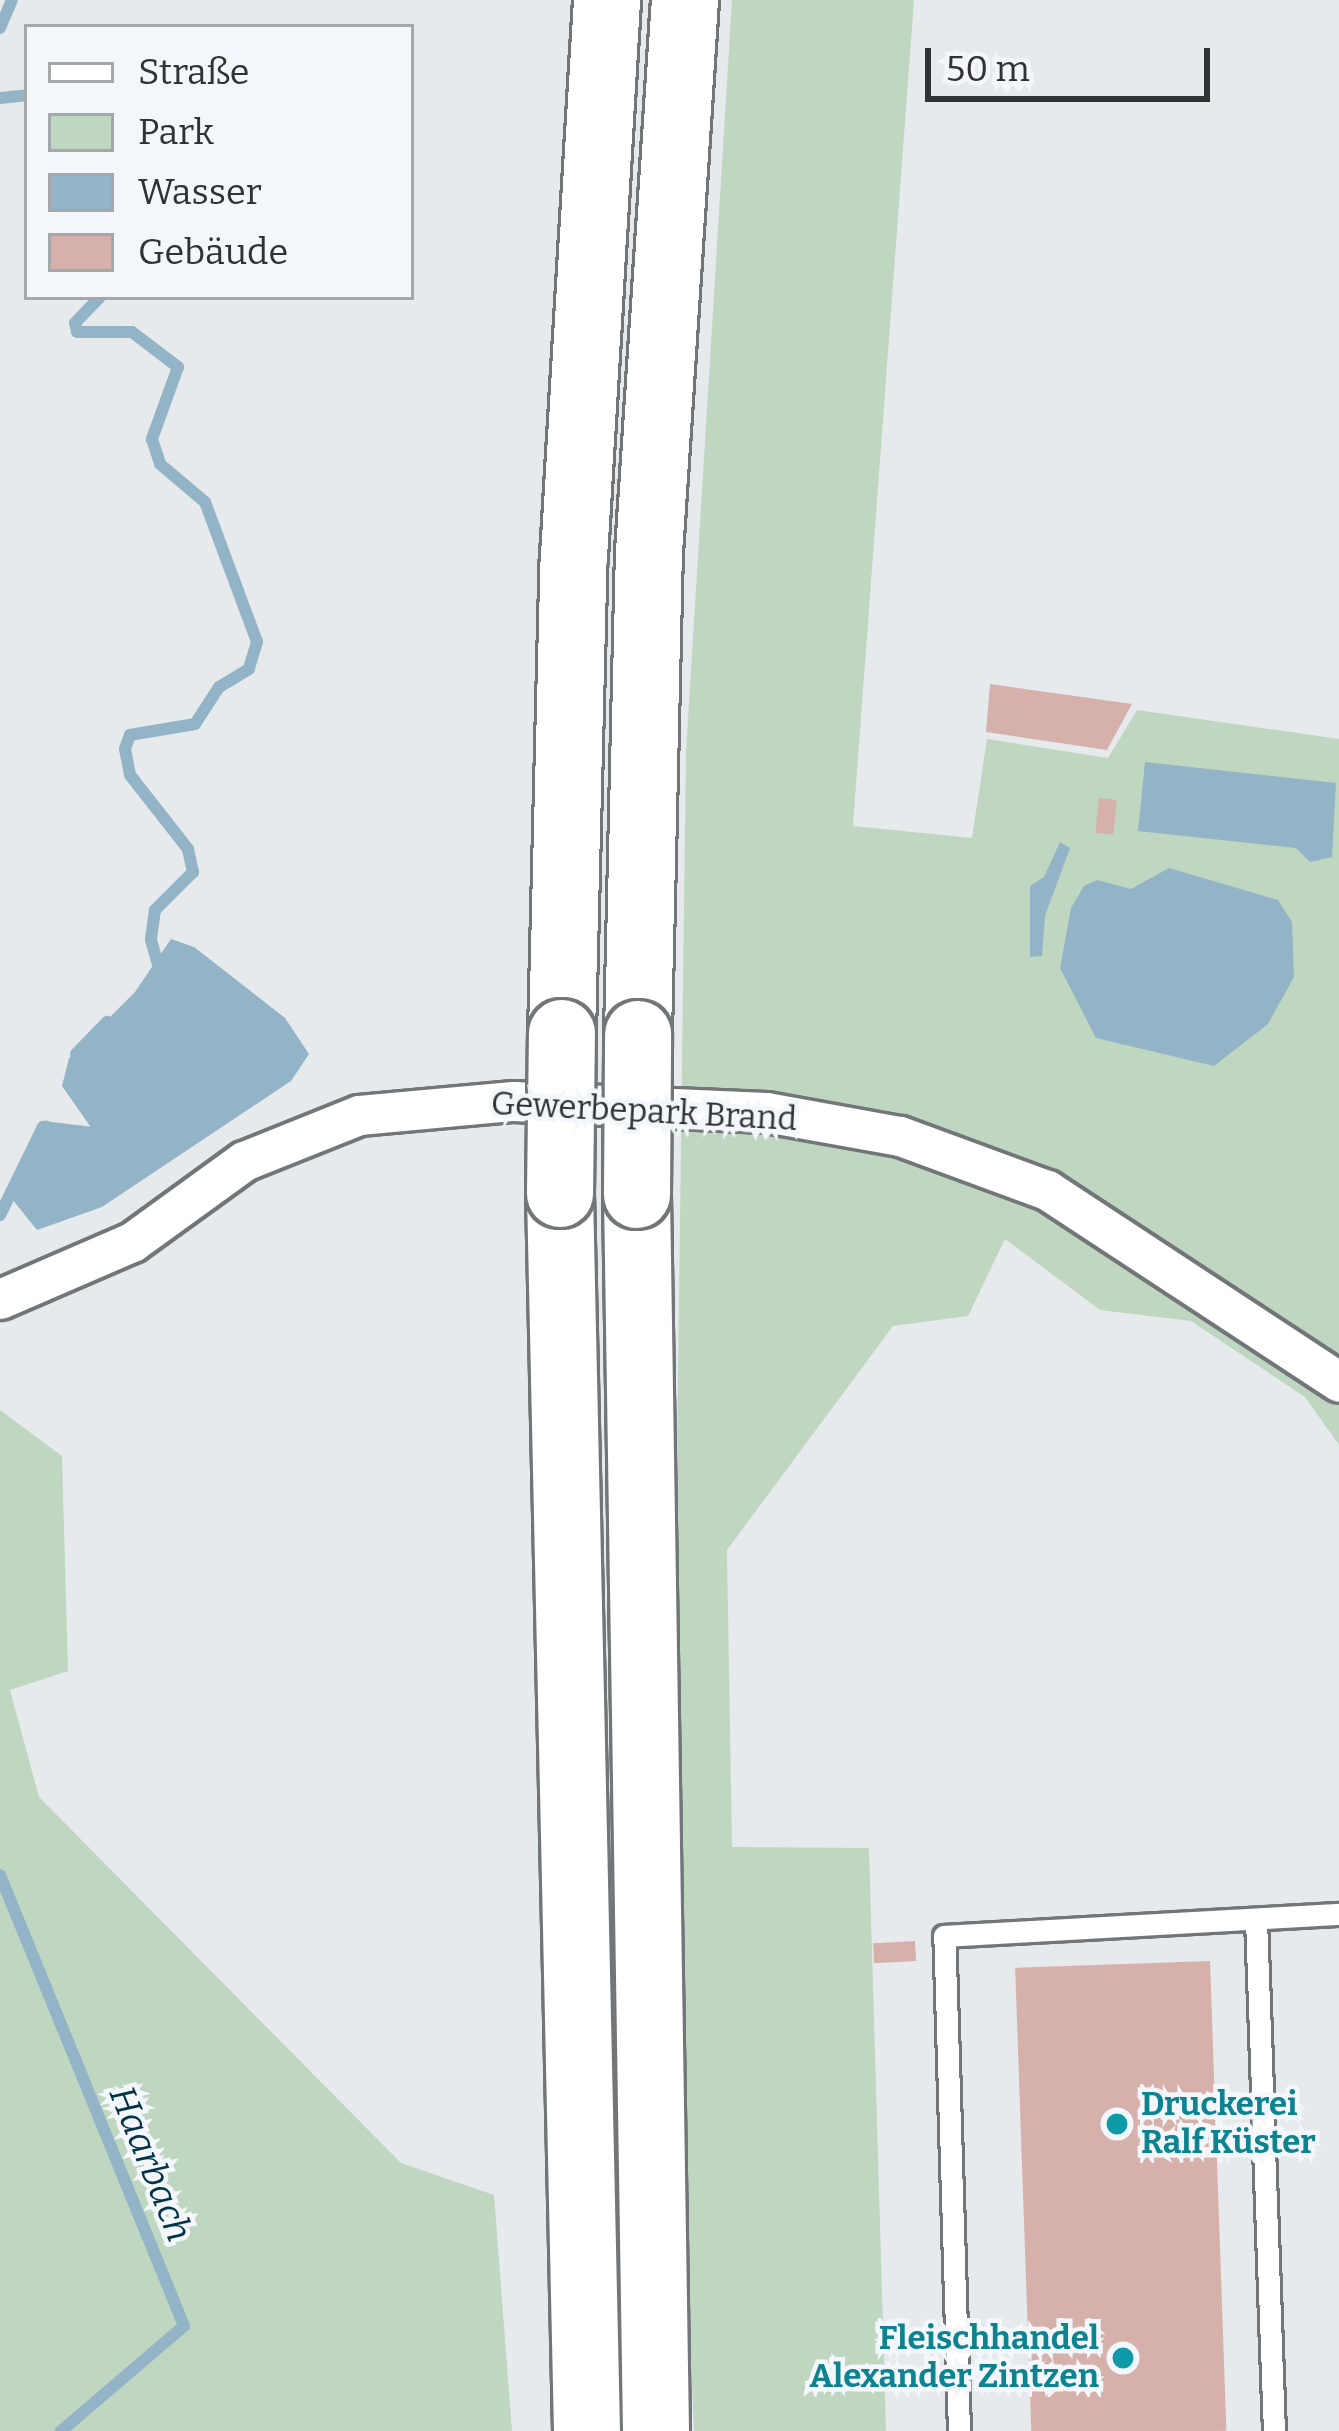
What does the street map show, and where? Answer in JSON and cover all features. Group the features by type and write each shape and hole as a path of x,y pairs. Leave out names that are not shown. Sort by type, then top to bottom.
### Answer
{"highway":[{"path":"587,2431 560,1194 574,556 607,0"},
{"path":"656,2431 638,1034 649,552 685,0"}],"street":[{"name":"Gewerbepark Brand","path":"0,1299 132,1242 244,1161 359,1115 513,1101 766,1112 900,1136 1047,1190 1339,1382"}],"lane":[{"path":"959,2431 944,1936 1339,1914"},
{"path":"1256,1919 1274,2431"}],"green space":[{"path":"732,0 914,0 853,826 972,838 987,739 1108,758 1137,710 1339,739 1339,1445 1305,1397 1191,1321 1100,1310 1005,1239 968,1316 893,1326 727,1550 732,1847 869,1848 886,2431 694,2431 682,2147 677,1457 686,752"},
{"path":"0,1410 62,1456 68,1671 10,1690 39,1797 401,2163 494,2195 512,2431 0,2431"}],"water":[{"path":"1145,762 1336,783 1332,857 1310,862 1296,848 1138,831"},
{"path":"1060,842 1070,848 1045,916 1042,956 1030,957 1030,886 1044,877"},
{"path":"1169,868 1278,900 1292,922 1294,977 1268,1024 1214,1066 1096,1038 1060,968 1071,908 1084,886 1097,880 1131,889"},
{"path":"171,939 194,947 285,1018 309,1054 291,1081 102,1207 37,1230 12,1199 45,1120 84,1134 90,1126 62,1086 69,1058 135,992"}],"building":[{"path":"990,684 1132,704 1107,750 986,732"},
{"path":"1099,798 1117,800 1113,835 1095,833"},
{"path":"915,1941 916,1961 874,1963 873,1943"},
{"name":"Druckerei Ralf Küster","path":"1210,1961 1226,2431 1031,2431 1015,1968"}],"waterway":[{"name":"Haarbach","path":"0,28 12,0"},
{"name":"Haarbach","path":"0,98 24,95"},
{"name":"Haarbach","path":"97,300 75,323 77,332 132,332 178,367 152,439 160,464 205,502 257,642 249,669 219,687 195,724 130,735 125,749 130,775 188,849 193,872 155,910 151,940 160,972"},
{"path":"76,1054 107,1022"},
{"name":"Haarbach","path":"0,1215 43,1127 101,1134"},
{"name":"Haarbach","path":"0,1875 184,2326 61,2431"}],"place":[{"name":"Druckerei Ralf Küster","path":"1117,2124"},
{"name":"Fleischhandel Alexander Zintzen","path":"1123,2358"}]}
